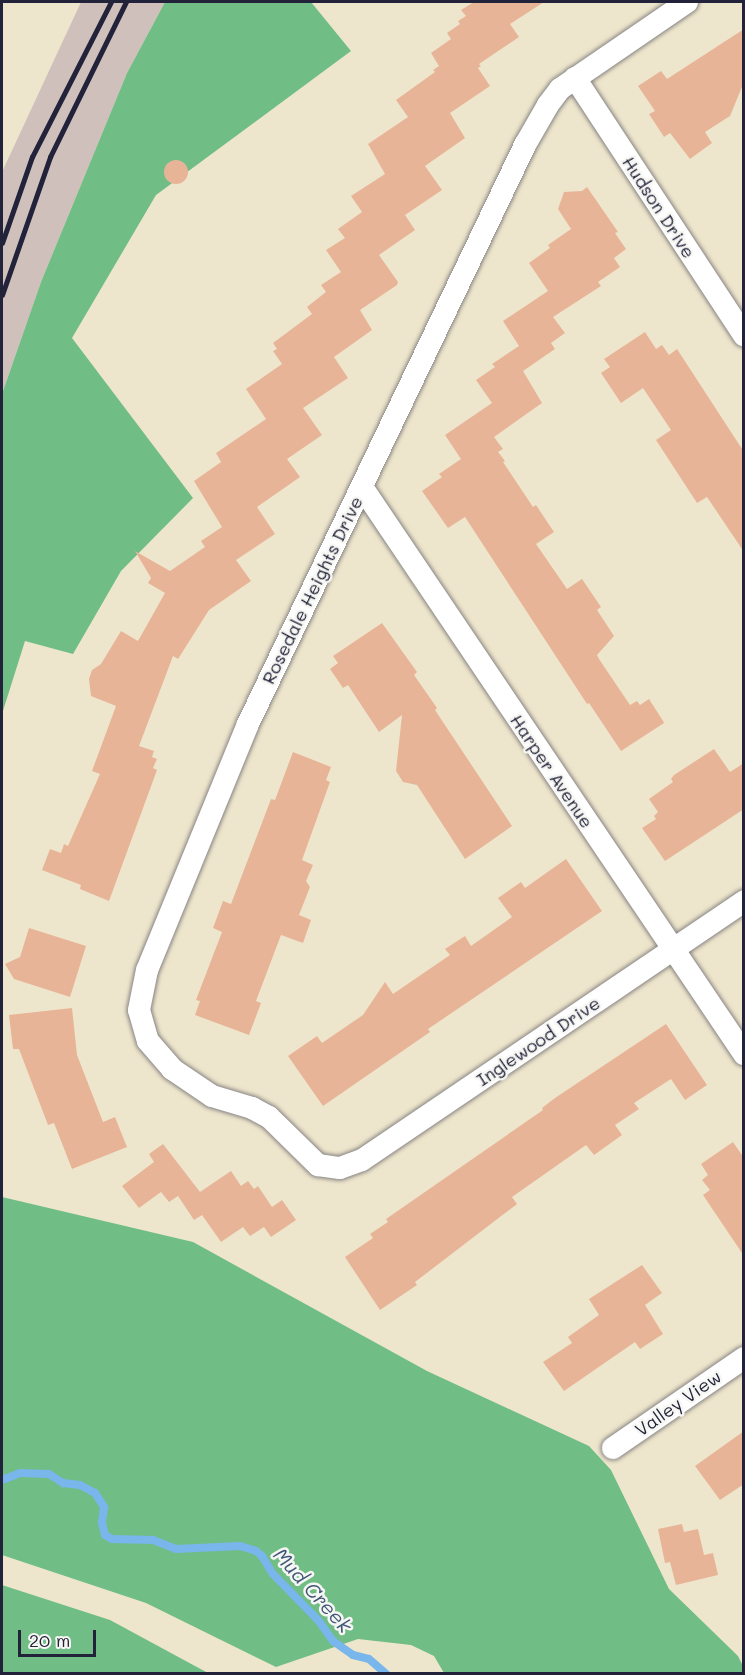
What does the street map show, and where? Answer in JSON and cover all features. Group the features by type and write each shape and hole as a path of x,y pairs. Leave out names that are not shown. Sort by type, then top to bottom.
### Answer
{"street":[{"name":"Rosedale Heights Drive","path":"328,1168 311,1161 282,1127 269,1117 252,1108 212,1096 172,1069 148,1041 140,1010 147,970 248,724 525,145 548,105 575,78 687,2"},
{"name":"Hudson Drive","path":"575,78 744,335"},
{"name":"Harper Avenue","path":"362,487 672,951 744,1054"},
{"name":"Inglewood Drive","path":"328,1168 340,1168 362,1160 744,902"},
{"name":"Valley View","path":"613,1448 744,1358"}],"shaded area":[{"path":"81,2 165,2 127,73 41,282 2,394 2,172"}],"green space":[{"path":"165,2 311,2 351,51 156,195 72,338 193,498 121,571 73,654 25,641 2,714 2,394 41,282 127,73"},
{"path":"2,1197 193,1242 427,1371 589,1446 611,1470 669,1589 738,1656 743,1666 743,1673 444,1673 434,1656 411,1645 358,1639 276,1667 146,1603 2,1555"},
{"path":"2,1585 110,1620 208,1673 2,1673"}],"building":[{"path":"474,2 544,2 510,24 519,37 479,64 481,66 478,68 490,86 450,113 465,138 425,166 442,190 405,215 415,230 379,255 398,282 397,285 360,310 372,330 334,357 348,378 303,408 322,435 287,459 300,477 257,507 275,534 236,560 251,581 209,610 178,659 173,656 139,746 154,751 152,757 157,759 153,768 157,770 109,901 80,889 81,885 42,870 50,849 61,853 64,844 68,846 100,774 92,771 116,706 91,696 89,679 92,670 101,664 121,631 138,641 165,593 148,583 151,578 135,551 170,571 205,547 201,541 222,527 194,481 221,462 216,453 266,419 246,389 282,364 273,351 277,349 273,343 312,314 307,307 326,292 321,285 341,272 326,250 345,238 338,229 362,212 351,196 385,174 368,144 408,117 396,100 435,72 433,70 439,66 431,53 451,39 447,33 460,24 458,21 466,16 461,10"},
{"path":"744,29 744,82 730,116 705,132 712,143 690,159 670,133 664,137 649,114 655,111 638,86 661,71 667,79"},
{"path":"176,160 181,161 187,167 187,177 181,183 176,184 171,183 165,177 164,172 165,167 171,161"},
{"path":"587,187 618,232 615,233 626,249 614,258 620,267 598,282 601,286 553,317 565,333 551,343 555,349 523,371 542,403 494,437 503,449 498,452 505,461 503,462 533,507 536,505 554,532 536,544 567,589 582,579 601,607 597,610 614,636 597,655 599,659 630,705 637,701 640,705 649,699 664,723 621,751 589,703 587,704 465,517 448,528 422,491 442,477 439,474 461,459 445,435 492,403 476,380 495,367 492,364 519,346 503,321 548,291 529,263 550,248 548,245 571,229 558,209 564,192 582,191"},
{"path":"645,332 656,349 662,345 669,355 677,349 744,452 744,552 707,497 697,503 656,440 671,430 643,388 621,403 601,373 610,367 604,359"},
{"path":"382,623 417,672 414,675 437,708 435,710 512,826 465,859 417,785 403,782 396,771 402,715 379,732 348,685 343,688 330,669 338,663 333,656"},
{"path":"714,749 730,772 744,763 744,809 665,861 642,828 656,819 654,816 658,812 649,799 673,782 671,779 674,775"},
{"path":"293,752 331,767 326,780 330,782 302,860 313,865 306,881 310,887 299,915 311,920 303,943 281,935 256,1001 261,1003 249,1035 195,1015 200,1001 196,1000 222,932 213,928 223,901 231,904 271,799 275,800"},
{"path":"566,859 602,911 428,1029 430,1032 323,1106 288,1056 317,1036 322,1043 363,1015 385,982 393,994 450,955 445,949 465,936 471,946 512,917 498,898 521,882 525,888"},
{"path":"29,928 86,946 70,997 14,979 5,964 20,957"},
{"path":"72,1008 77,1055 103,1122 115,1117 127,1147 72,1169 54,1123 48,1125 19,1049 13,1049 9,1015"},
{"path":"666,1024 707,1085 685,1100 671,1079 634,1103 639,1109 615,1125 622,1135 594,1155 586,1145 512,1197 517,1204 415,1282 417,1285 380,1310 345,1257 373,1238 370,1234 388,1222 386,1219 543,1110 542,1108 555,1098"},
{"path":"733,1142 744,1158 744,1256 703,1195 710,1190 702,1180 708,1175 701,1164"},
{"path":"163,1144 200,1192 231,1171 241,1186 248,1181 254,1189 258,1186 272,1207 282,1200 296,1220 271,1237 264,1227 250,1236 243,1227 221,1242 202,1215 194,1220 178,1196 169,1202 161,1192 139,1208 122,1186 154,1162 149,1154"},
{"path":"642,1265 662,1293 645,1305 663,1334 640,1349 635,1342 564,1391 543,1362 572,1343 568,1337 599,1315 589,1299"},
{"path":"744,1431 744,1484 720,1500 695,1466"},
{"path":"682,1524 684,1532 698,1529 704,1555 713,1553 718,1575 676,1585 670,1562 665,1563 658,1529"}],"waterway":[{"name":"Mud Creek","path":"2,1480 20,1473 49,1474 63,1483 80,1485 95,1493 104,1507 102,1523 105,1535 112,1539 153,1540 176,1549 240,1546 256,1551 262,1556 273,1574 318,1620 333,1641 353,1655 369,1659 386,1674"}],"railway":[{"path":"2,243 32,157 111,2"},
{"path":"2,295 50,157 126,2"}]}
